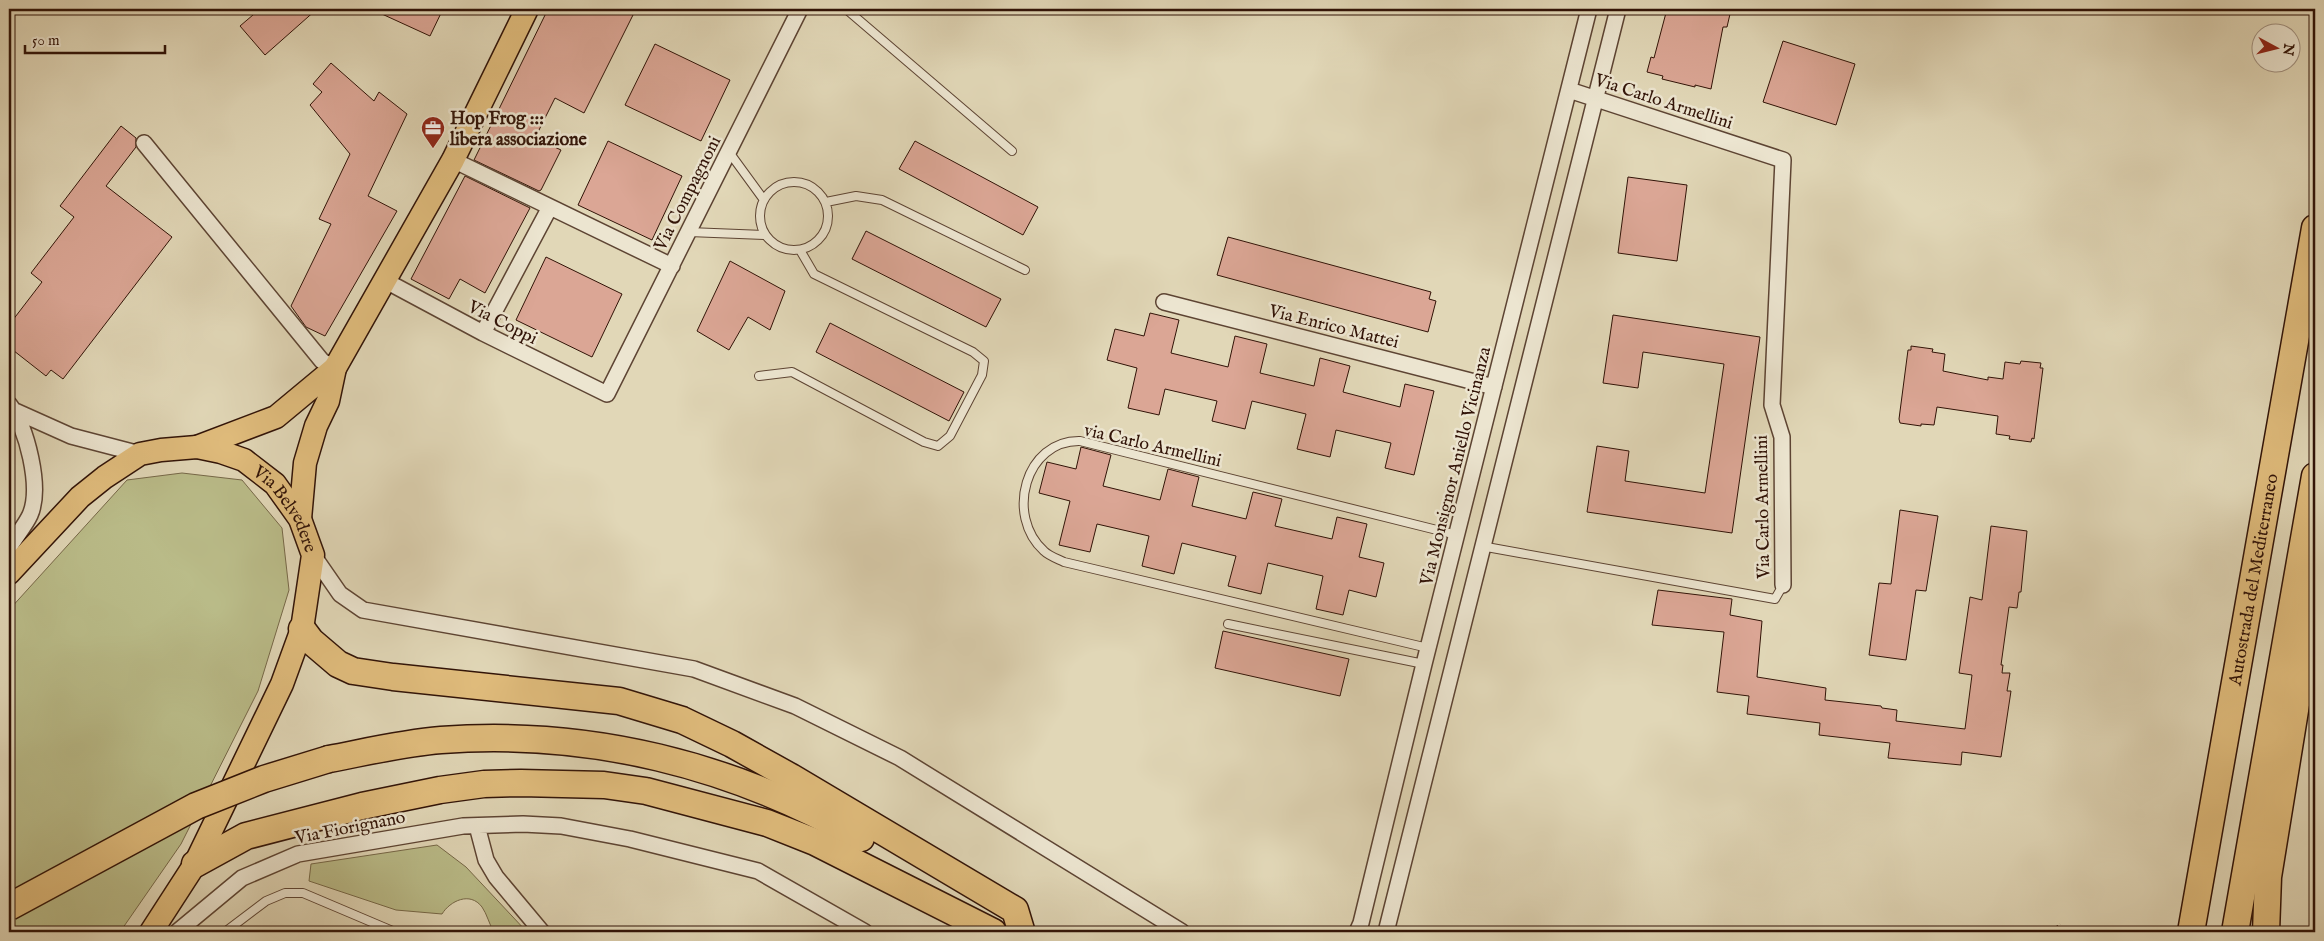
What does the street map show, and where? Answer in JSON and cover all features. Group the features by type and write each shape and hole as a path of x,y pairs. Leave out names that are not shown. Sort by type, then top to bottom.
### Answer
{"highway":[{"name":"Autostrada del Mediterraneo","path":"2191,932 2315,228"},
{"path":"2235,932 2315,476"},
{"path":"2266,932 2268,877 2315,587"},
{"path":"302,630 311,641 338,664 353,671 393,677 619,700 682,720 732,744 808,787 1015,910 1015,932"},
{"path":"2174,932 2213,725 2235,676"},
{"path":"9,907 196,806 264,779 329,759 392,746 440,740 546,738 646,754 707,769 831,821 1015,932"},
{"path":"195,864 246,836 362,806 431,791 484,784 522,782 604,786 646,791 767,823 815,842 993,932"}],"main road":[{"path":"300,519 305,463 316,426 328,401 335,368 452,160 527,9"},
{"path":"197,447 276,417 335,368"},
{"name":"Via Belvedere","path":"9,573 80,497 105,477 140,454 161,450 197,447 221,452 244,460 275,484 300,519 313,555 302,630 282,684 195,864 151,932"}],"street":[{"name":"Via Compagnoni","path":"606,394 800,9"},
{"name":"Via Monsignor Aniello Vicinanza","path":"1357,932 1361,923 1424,664 1589,9"},
{"path":"1386,932 1618,9"},
{"name":"Via Carlo Armellini","path":"1569,90 1783,160 1772,406 1782,437 1783,586"},
{"path":"144,143 322,360 335,368"},
{"path":"452,160 672,266"},
{"path":"483,333 550,207"},
{"name":"Via Coppi","path":"384,280 483,333 606,394"},
{"name":"Via Enrico Mattei","path":"1164,302 1494,387"},
{"path":"11,407 71,436 140,454"},
{"path":"9,548 30,515 35,490 28,448 11,407"},
{"path":"313,555 340,594 363,610 694,669 795,706 900,758 1182,932"},
{"name":"Via Fiorignano","path":"177,932 242,878 298,854 470,826 523,824 561,826 630,838 758,872 864,932"},
{"path":"470,826 496,876 542,932"}],"lane":[{"path":"846,9 1012,151"},
{"path":"729,152 764,200"},
{"path":"799,182 810,185 819,192 826,202 829,213 825,231 811,246 800,250 786,250 775,245 765,235 760,224 760,211 764,200 774,188 786,183 799,182"},
{"path":"826,202 856,196 882,200 1025,270"},
{"path":"689,232 765,235"},
{"path":"758,376 792,372 924,442 938,446 950,436 982,375 984,361 973,352 814,274 800,250"},
{"name":"via Carlo Armellini","path":"1428,648 1064,562 1044,552 1038,545 1022,510 1023,496 1039,458 1054,445 1080,441 1457,535"},
{"name":"Via Carlo Armellini","path":"1482,546 1774,599 1783,586"},
{"path":"1228,624 1424,664"},
{"path":"225,932 266,901 285,894 303,893 395,932"}],"path":[{"path":"2054,932 2060,924"}],"green space":[{"path":"182,473 242,480 282,528 289,590 258,691 181,844 120,932 9,932 9,610 127,480"},
{"path":"437,845 466,867 527,932 494,932 482,907 472,900 466,899 455,902 442,914 396,910 309,881 311,864"}],"building":[{"path":"260,9 317,9 265,55 240,26"},
{"path":"371,9 443,9 430,36"},
{"path":"548,9 636,9 584,113 555,98 535,138 561,150 539,191 474,160"},
{"path":"1667,9 1710,9 1730,14 1727,27 1723,27 1711,89 1662,79 1663,76 1647,72 1651,57 1654,58"},
{"path":"1783,41 1855,64 1836,125 1763,102"},
{"path":"655,44 730,80 701,141 625,105"},
{"path":"331,63 374,101 379,92 407,114 368,196 397,211 325,336 306,327 291,306 331,224 319,219 350,154 310,105 322,92 313,84"},
{"path":"121,126 136,138 136,147 106,186 172,237 63,379 51,370 46,376 9,347 9,325 42,282 31,273 74,217 60,206"},
{"path":"608,141 682,176 652,240 578,205"},
{"path":"915,141 1038,207 1023,235 899,169"},
{"path":"465,176 530,208 485,293 460,279 449,299 411,279"},
{"path":"1628,177 1687,185 1677,261 1618,253"},
{"path":"866,231 1001,299 986,327 852,259"},
{"path":"1228,237 1431,292 1429,299 1436,301 1428,332 1217,275"},
{"path":"546,257 622,294 592,357 516,320"},
{"path":"730,261 785,291 770,330 748,317 729,350 697,331"},
{"path":"1150,313 1179,320 1171,353 1228,367 1235,336 1267,344 1260,373 1314,386 1320,358 1350,366 1343,392 1400,407 1405,384 1434,391 1414,475 1385,468 1391,443 1336,430 1330,457 1297,449 1306,414 1252,401 1245,429 1212,421 1217,401 1165,389 1159,415 1128,408 1137,368 1107,360 1115,329 1144,336"},
{"path":"1613,315 1760,337 1732,533 1587,512 1597,446 1629,451 1625,481 1705,493 1724,364 1643,352 1638,388 1603,383"},
{"path":"830,323 964,392 949,421 816,352"},
{"path":"1911,346 1933,349 1932,352 1945,354 1943,371 1988,380 1988,377 2003,379 2005,362 2020,364 2021,361 2041,363 2040,368 2043,368 2034,439 2032,438 2031,442 2009,439 2010,436 1996,434 1998,416 1937,407 1934,425 1921,424 1921,426 1900,423 1908,350 1911,350"},
{"path":"1081,447 1111,455 1103,486 1160,500 1168,469 1199,477 1192,506 1246,519 1253,492 1282,499 1275,526 1332,539 1337,517 1367,524 1359,557 1384,563 1376,597 1349,590 1343,615 1316,609 1323,576 1268,563 1261,594 1228,586 1236,556 1182,543 1174,574 1142,566 1149,536 1097,524 1090,552 1059,545 1070,501 1039,493 1047,462 1076,469"},
{"path":"1900,510 1938,516 1926,591 1916,590 1906,660 1869,655 1879,583 1891,584"},
{"path":"1991,526 2027,531 2021,592 2019,592 2017,608 2009,607 2001,665 2003,665 2002,673 2010,673 2007,691 2011,691 2001,757 1962,752 1961,765 1888,758 1890,743 1819,735 1820,723 1747,714 1749,696 1717,692 1724,632 1652,625 1658,590 1732,599 1730,615 1762,621 1757,677 1826,688 1825,700 1881,706 1882,708 1897,710 1896,721 1965,729 1972,675 1959,673 1970,597 1982,600"},
{"path":"1223,631 1349,659 1340,696 1215,668"}],"place":[{"name":"Hop Frog ::: libera associazione","path":"433,149"}]}
